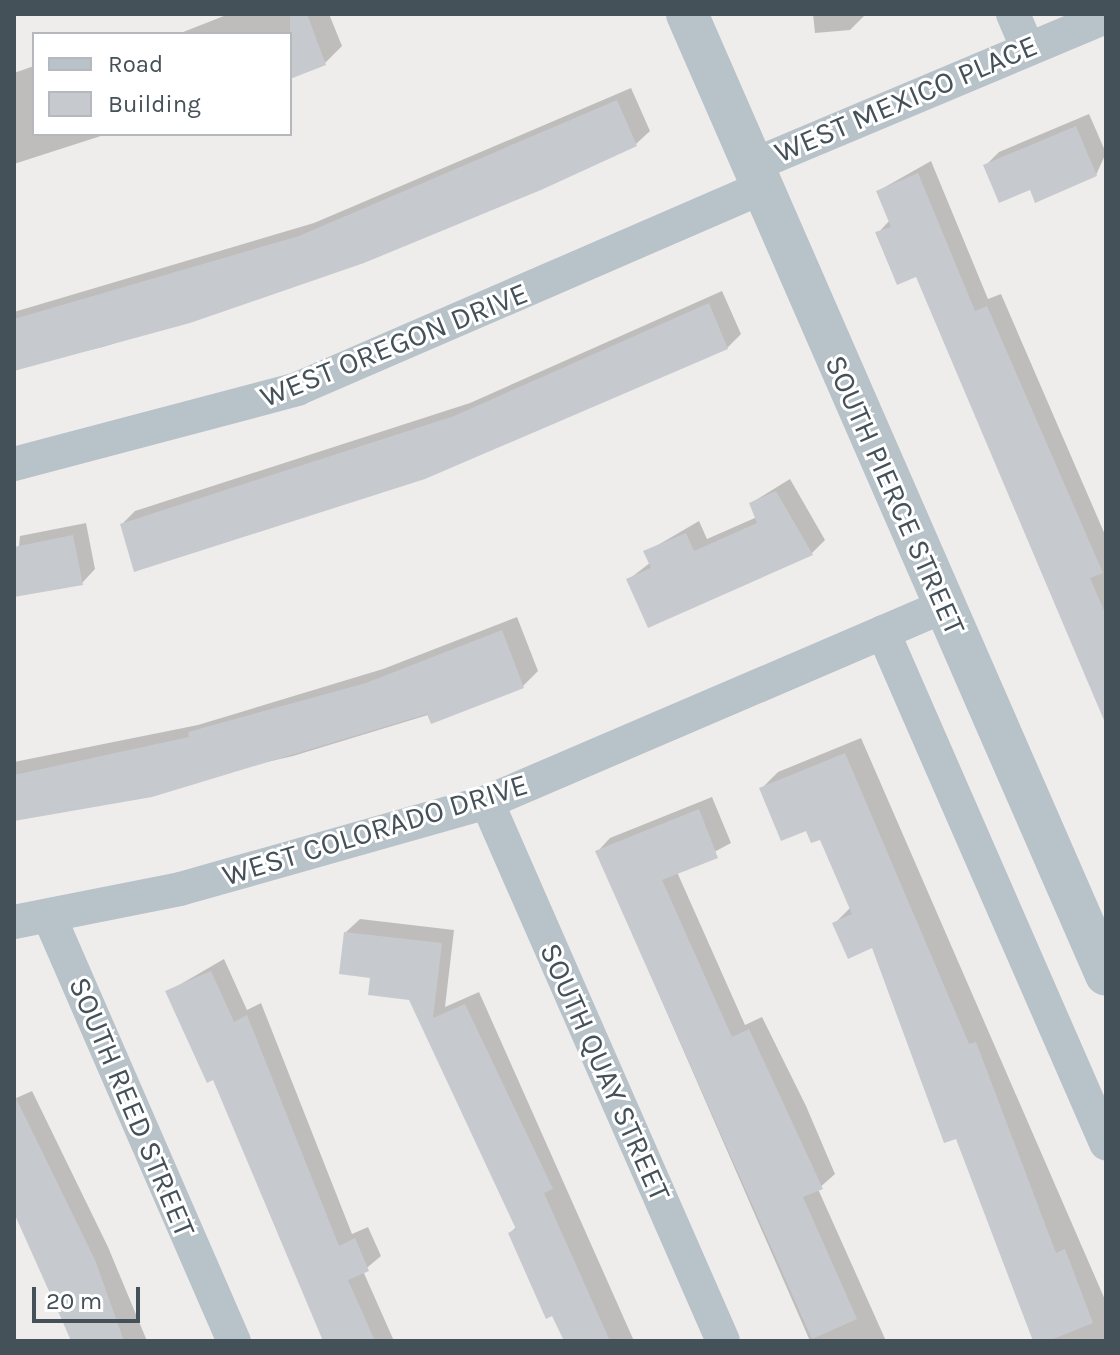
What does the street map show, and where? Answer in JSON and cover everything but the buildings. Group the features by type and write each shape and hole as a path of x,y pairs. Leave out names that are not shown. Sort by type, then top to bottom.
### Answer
{"street":[{"name":"SOUTH PIERCE STREET","path":"687,14 1106,975"},
{"path":"1013,14 1027,47"},
{"name":"WEST MEXICO PLACE","path":"756,177 1027,47 1106,17"},
{"name":"WEST OREGON DRIVE","path":"14,464 297,389 756,177"},
{"name":"WEST COLORADO DRIVE","path":"14,922 180,889 487,802 944,606"},
{"path":"883,632 1106,1143"},
{"name":"SOUTH QUAY STREET","path":"487,802 723,1341"},
{"name":"SOUTH REED STREET","path":"49,916 234,1341"}]}
